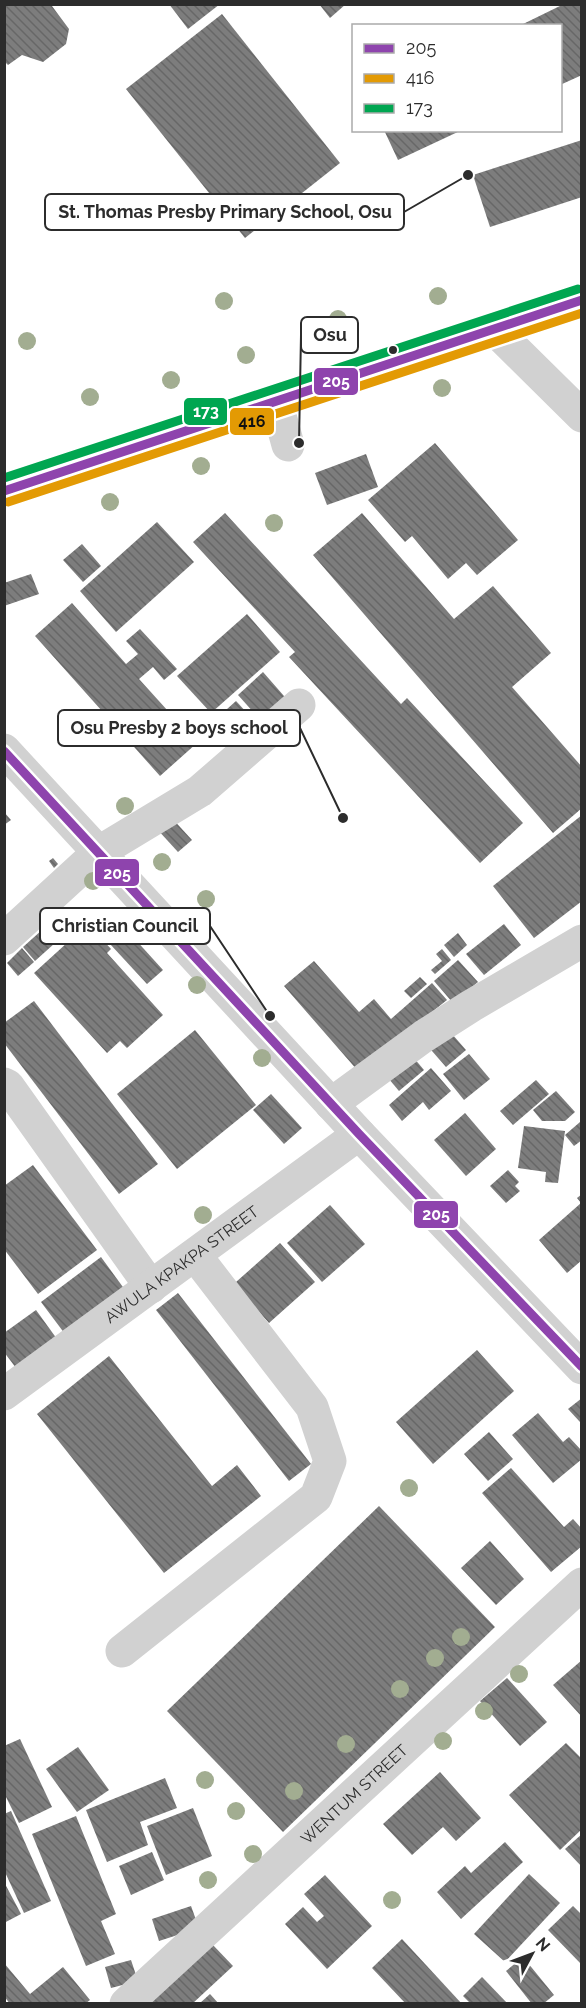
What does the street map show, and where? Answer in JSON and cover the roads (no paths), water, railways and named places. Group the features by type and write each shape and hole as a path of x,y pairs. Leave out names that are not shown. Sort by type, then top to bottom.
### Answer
{"main road":[{"path":"4,491 582,300"}],"street":[{"path":"494,329 582,416"},
{"path":"276,401 288,445"},
{"path":"4,939 99,852 200,791 299,705"},
{"path":"4,750 359,1134 582,1368"},
{"path":"331,1104 424,1036 582,941"},
{"path":"4,1084 15,1096 151,1287"},
{"name":"AWULA KPAKPA STREET","path":"4,1394 359,1134"},
{"path":"122,1651 316,1497 330,1461 312,1407 195,1255"},
{"name":"WENTUM STREET","path":"126,2004 582,1584"}],"place":[{"name":"St. Thomas Presby Primary School, Osu","path":"468,175"},
{"name":"Osu","path":"299,443"},
{"name":"Osu Presby 2 boys school","path":"343,818"},
{"name":"Christian Council","path":"270,1016"}]}
